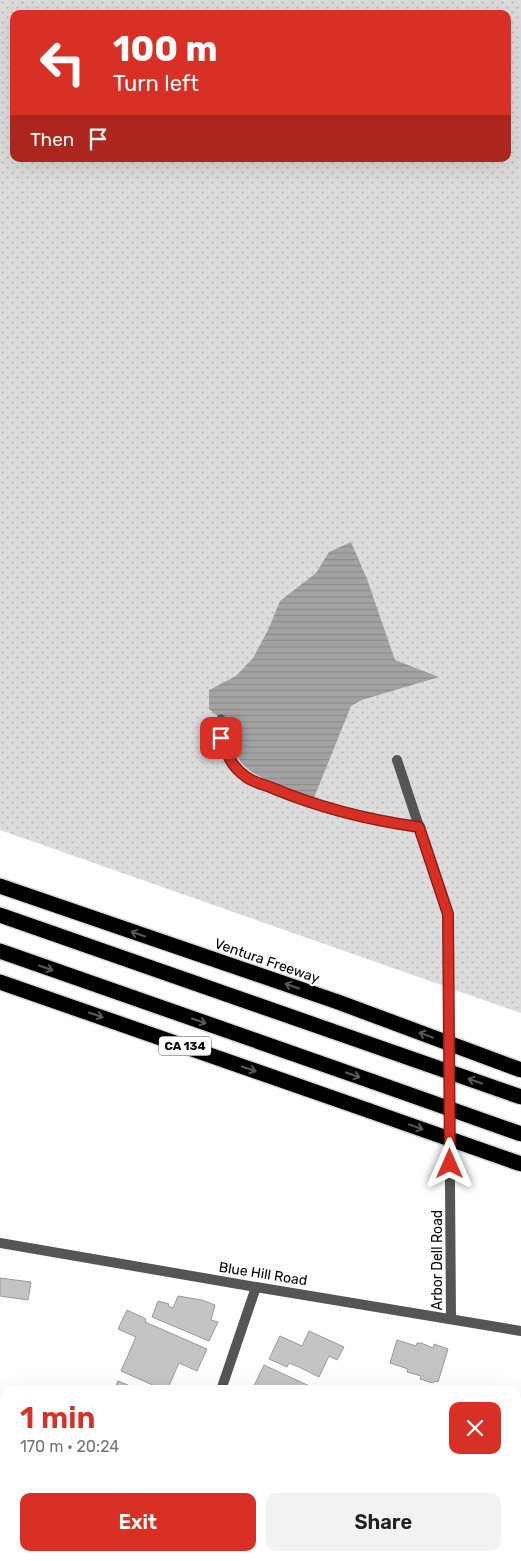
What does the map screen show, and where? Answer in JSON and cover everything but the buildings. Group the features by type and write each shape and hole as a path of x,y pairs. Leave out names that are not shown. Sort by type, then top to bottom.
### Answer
{"highway":[{"name":"Ventura Freeway","path":"0,886 338,1002 521,1070"},
{"path":"0,915 521,1097"},
{"path":"0,952 521,1134"},
{"name":"CA 134","path":"0,982 521,1164"}],"street":[{"name":"Arbor Dell Road","path":"397,760 448,914 451,1318"},
{"name":"Blue Hill Road","path":"0,1243 521,1331"},
{"path":"223,1385 256,1287"}],"lane":[{"path":"221,719 221,738 231,763 246,778 290,796 340,811 419,827"}],"shaded area":[{"path":"0,0 521,0 521,1013 0,830"},
{"path":"351,542 367,579 395,660 439,677 362,700 351,706 314,798 264,779 241,762 236,754 226,726 209,709 209,690 236,676 253,658 268,630 280,601 316,573 329,552"}],"route":[{"path":"221,738 231,763 246,778 290,796 340,811 419,827 448,914 450,1164"}]}
